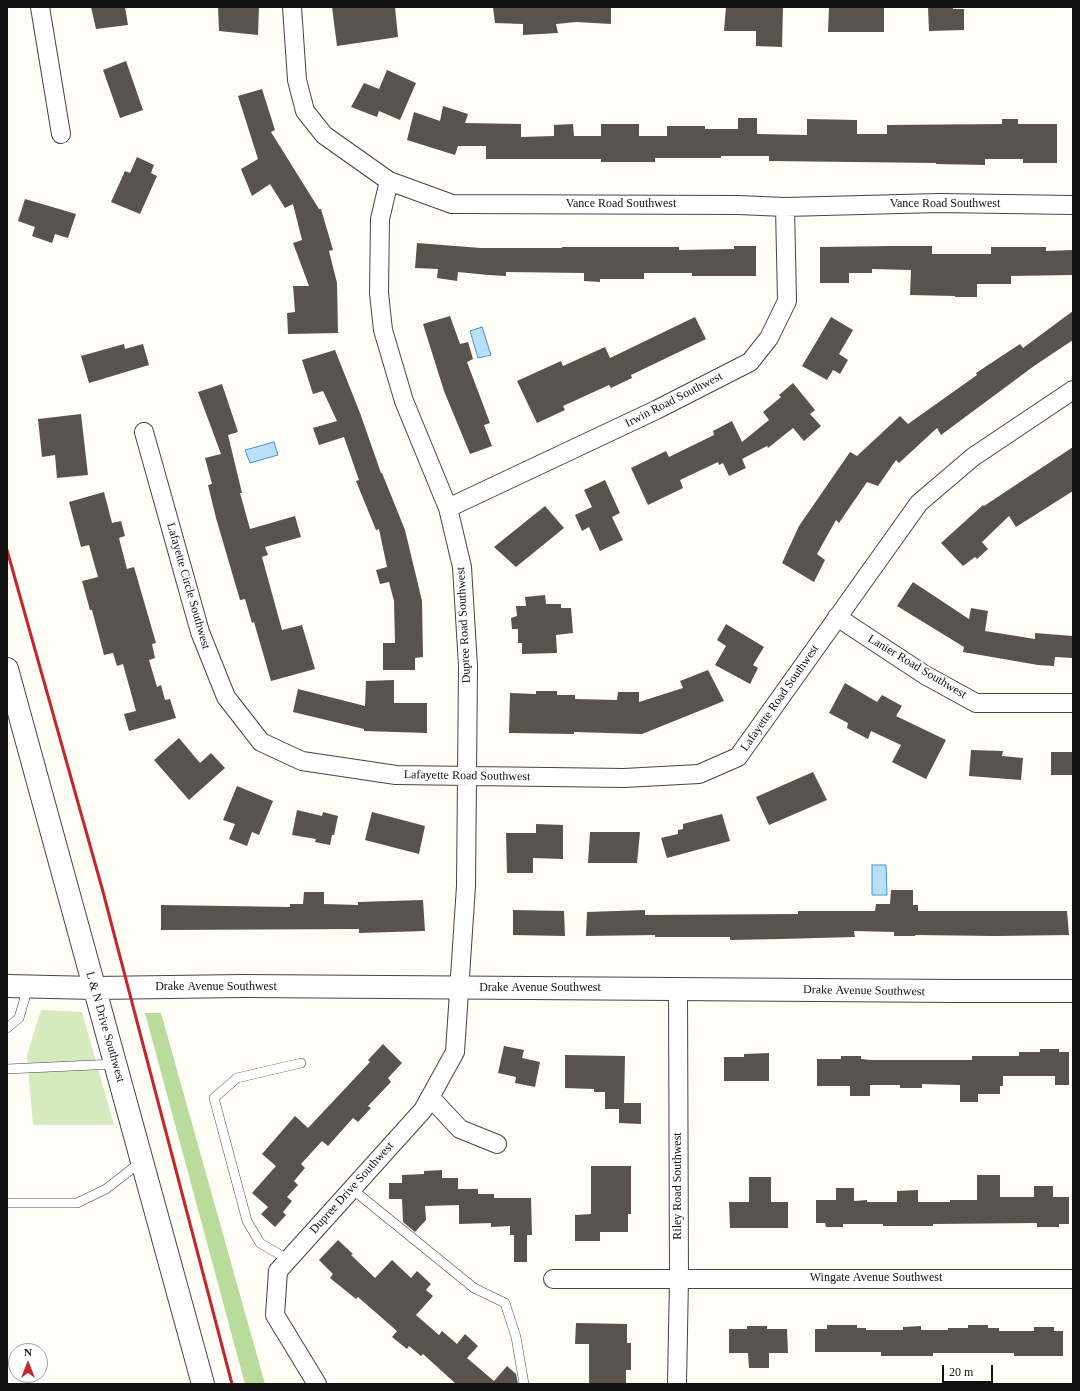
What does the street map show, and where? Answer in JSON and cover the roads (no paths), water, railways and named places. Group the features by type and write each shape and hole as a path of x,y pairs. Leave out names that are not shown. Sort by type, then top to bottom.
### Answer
{"street":[{"path":"40,7 61,134"},
{"name":"Vance Road Southwest","path":"292,7 297,80 305,111 324,135 389,181 452,204 738,205 785,207 939,203 1073,205"},
{"name":"Dupree Road Southwest","path":"389,181 380,219 379,293 383,330 404,400 448,508 462,567 468,666 466,886 459,988"},
{"name":"Irwin Road Southwest","path":"448,508 656,410 750,362 769,338 787,301 785,207"},
{"name":"Lafayette Road Southwest","path":"337,767 396,775 624,778 700,774 738,758 919,503 973,457 1073,390"},
{"name":"Lafayette Circle Southwest","path":"144,432 200,632 226,697 261,742 302,762 337,767"},
{"name":"Lanier Road Southwest","path":"837,617 925,675 976,703 1073,703"},
{"name":"L & N Drive Southwest","path":"7,669 203,1384"},
{"name":"Drake Avenue Southwest","path":"17,986 95,988 243,986 959,992 1073,991"},
{"name":"Dupree Drive Southwest","path":"317,1384 275,1315 278,1271 423,1110 455,1052 459,988"},
{"name":"Riley Road Southwest","path":"677,1384 678,989"},
{"path":"430,1097 460,1129 497,1144"},
{"name":"Wingate Avenue Southwest","path":"552,1279 1073,1279"}],"lane":[{"path":"7,1028 19,1018 17,986"},
{"path":"288,1260 260,1243 247,1221 214,1098 237,1078 301,1063"},
{"path":"7,1069 115,1064"},
{"path":"7,1203 77,1203 106,1189 142,1161"},
{"path":"352,1189 474,1288 505,1303 516,1337 524,1384"}],"water":[{"path":"482,327 491,355 478,358 470,331"},
{"path":"274,442 278,455 250,463 245,450"},
{"path":"872,865 886,865 887,895 872,895"}],"railway":[{"path":"7,550 102,888 232,1384"}]}
